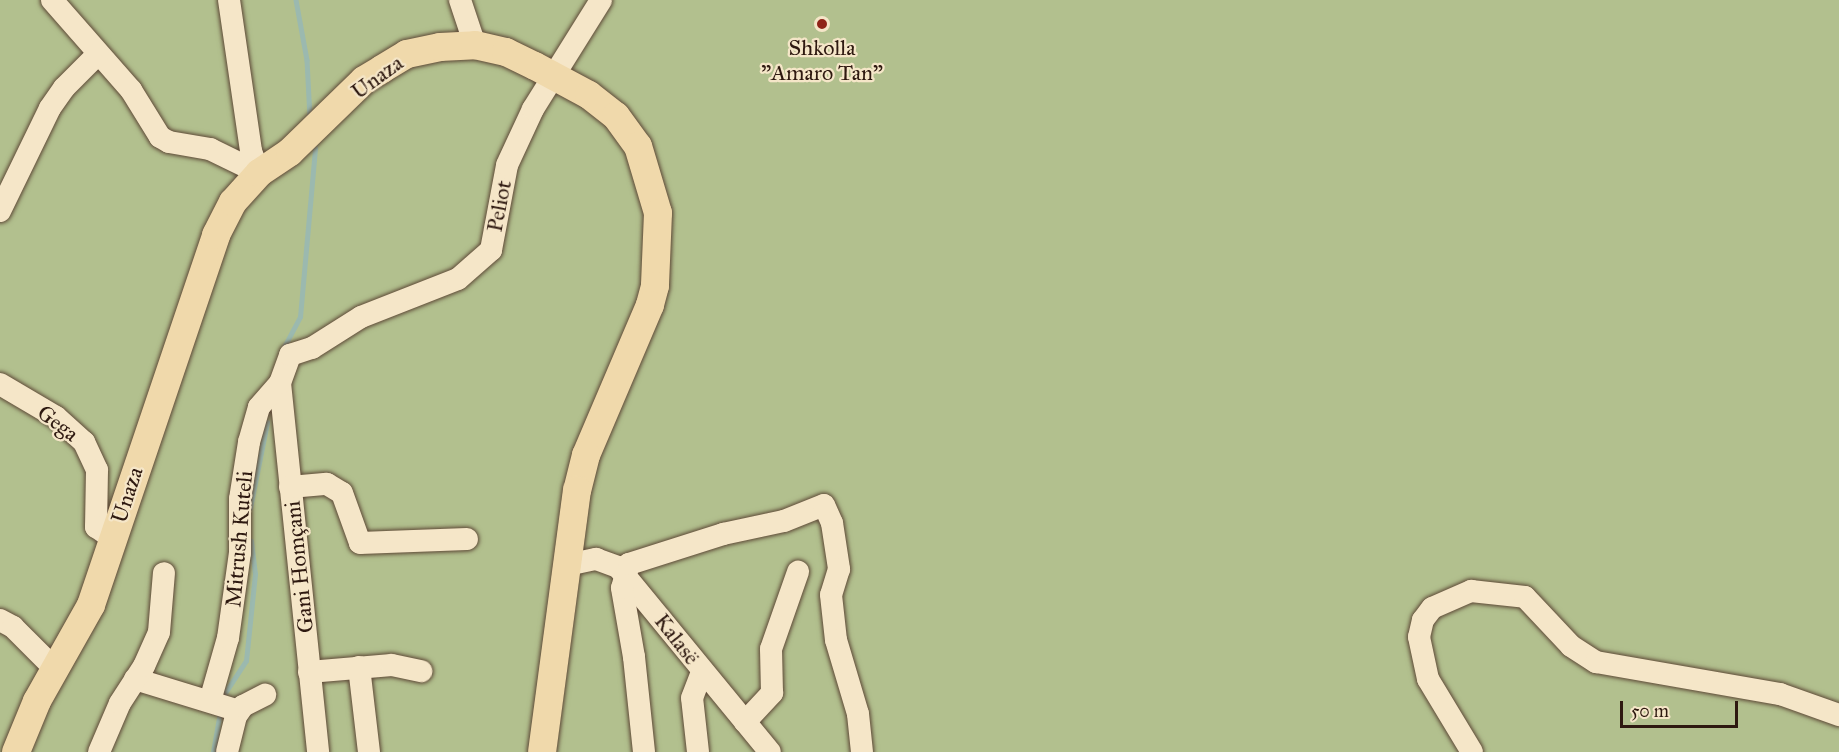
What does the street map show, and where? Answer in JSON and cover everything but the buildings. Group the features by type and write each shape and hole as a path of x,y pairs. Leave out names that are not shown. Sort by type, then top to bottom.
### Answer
{"main road":[{"name":"Unaza","path":"16,752 38,701 91,605 216,235 233,202 259,173 290,152 364,80 407,54 440,47 475,45 506,52 555,76 600,103 627,130 638,146 658,213 655,286 636,344 581,470 542,752"}],"street":[{"path":"52,0 132,90 160,137 169,142 210,149 259,173"},
{"path":"229,0 251,151 259,173"},
{"path":"460,0 475,45"},
{"name":"Peliot","path":"280,383 290,355 312,348 361,317 458,279 490,250 507,165 533,110 601,0"},
{"path":"0,211 50,108 64,88 98,54"},
{"name":"Gani Homçani","path":"280,383 318,752"},
{"name":"Mitrush Kuteli","path":"210,701 235,599 240,499 251,432 259,407 280,383"},
{"name":"Gega","path":"0,384 56,417 84,442 97,470 96,527 114,539"},
{"path":"290,487 327,484 342,493 360,543 467,539"},
{"path":"644,752 634,657 622,588 624,573 635,561 723,534 784,521 824,505 832,523 839,569 831,595 836,640 858,714 862,752"},
{"name":"Kalasë","path":"567,565 596,559 607,561 624,573 702,672 770,752"},
{"path":"745,722 772,693 771,649 798,572"},
{"path":"99,752 120,703 135,680 159,632 164,573"},
{"path":"1472,752 1428,679 1419,637 1423,620 1432,608 1449,597 1471,591 1525,597 1571,646 1596,662 1780,694 1839,715"},
{"path":"0,620 13,627 57,670"},
{"path":"309,672 392,664 421,671"},
{"path":"359,667 369,752"},
{"path":"698,752 692,698 702,672"},
{"path":"135,680 239,711"},
{"path":"227,752 239,711 265,695"}],"green space":[{"path":"0,0 1839,0 1839,752 0,752"}],"waterway":[{"path":"296,0 307,60 310,117"},
{"path":"284,347 300,317 315,149"},
{"path":"250,508 267,423"},
{"path":"225,693 246,661 255,574 251,541"},
{"path":"213,752 220,713"}],"place":[{"name":"Shkolla \"Amaro Tan\"","path":"822,24"}]}
